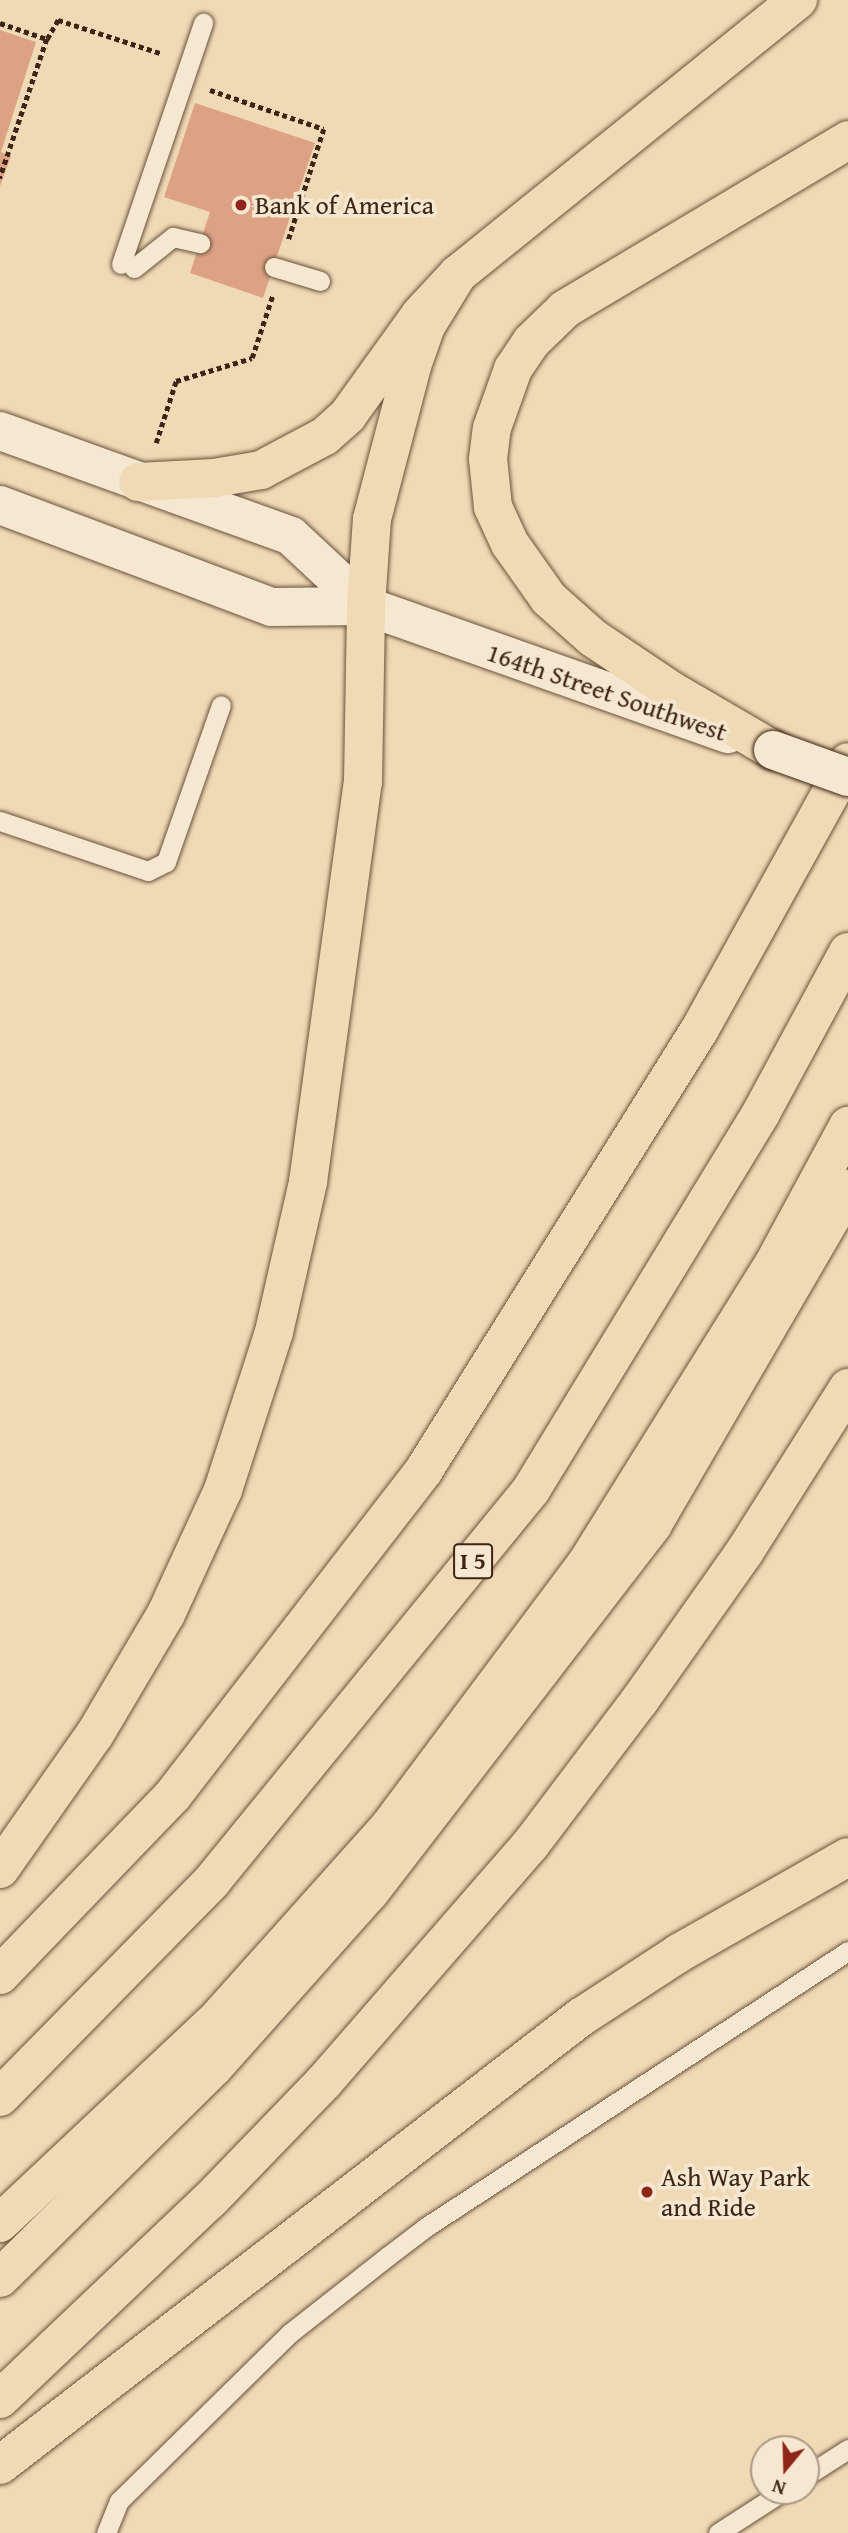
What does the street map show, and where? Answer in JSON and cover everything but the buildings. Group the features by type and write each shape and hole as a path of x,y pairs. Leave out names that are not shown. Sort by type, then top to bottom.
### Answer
{"highway":[{"path":"138,482 194,480 261,470 325,436 348,415 420,315 458,274 798,0"},
{"path":"773,750 672,691 593,638 549,599 510,544 494,507 488,459 492,428 513,369 531,342 565,309 848,140"},
{"path":"0,1869 95,1734 166,1614 227,1478 274,1332 307,1182 360,809 366,606 372,519 412,366 426,326 458,274"},
{"path":"0,1975 173,1794 424,1470 700,1029 848,762"},
{"name":"I 5","path":"0,2097 212,1881 531,1490 761,1113 848,952"},
{"path":"0,2223 219,2017 389,1826 586,1564 774,1264 848,1126"},
{"path":"0,2278 213,2068 379,1881 653,1524 848,1189"},
{"path":"0,2399 210,2200 324,2082 531,1844 737,1562 848,1388"},
{"path":"0,2465 581,2017 679,1953 848,1857"}],"main road":[{"name":"164th Street Southwest","path":"0,431 291,536 366,606"},
{"name":"164th Street Southwest","path":"0,505 272,607 366,606 848,777"}],"lane":[{"path":"200,243 173,237 128,266 202,23"},
{"path":"277,268 320,281"},
{"path":"0,821 148,871 166,862 220,705"},
{"path":"106,2533 118,2501 290,2333 426,2227 848,1951"},
{"path":"820,2467 848,2449"},
{"path":"718,2533 761,2505"}],"path":[{"path":"0,178 47,39 58,20 204,68 197,86 324,129 277,268 252,358 176,381 138,482"},
{"path":"0,23 47,39"}],"place":[{"name":"Bank of America","path":"241,205"},
{"name":"Ash Way Park and Ride","path":"647,2192"}]}
